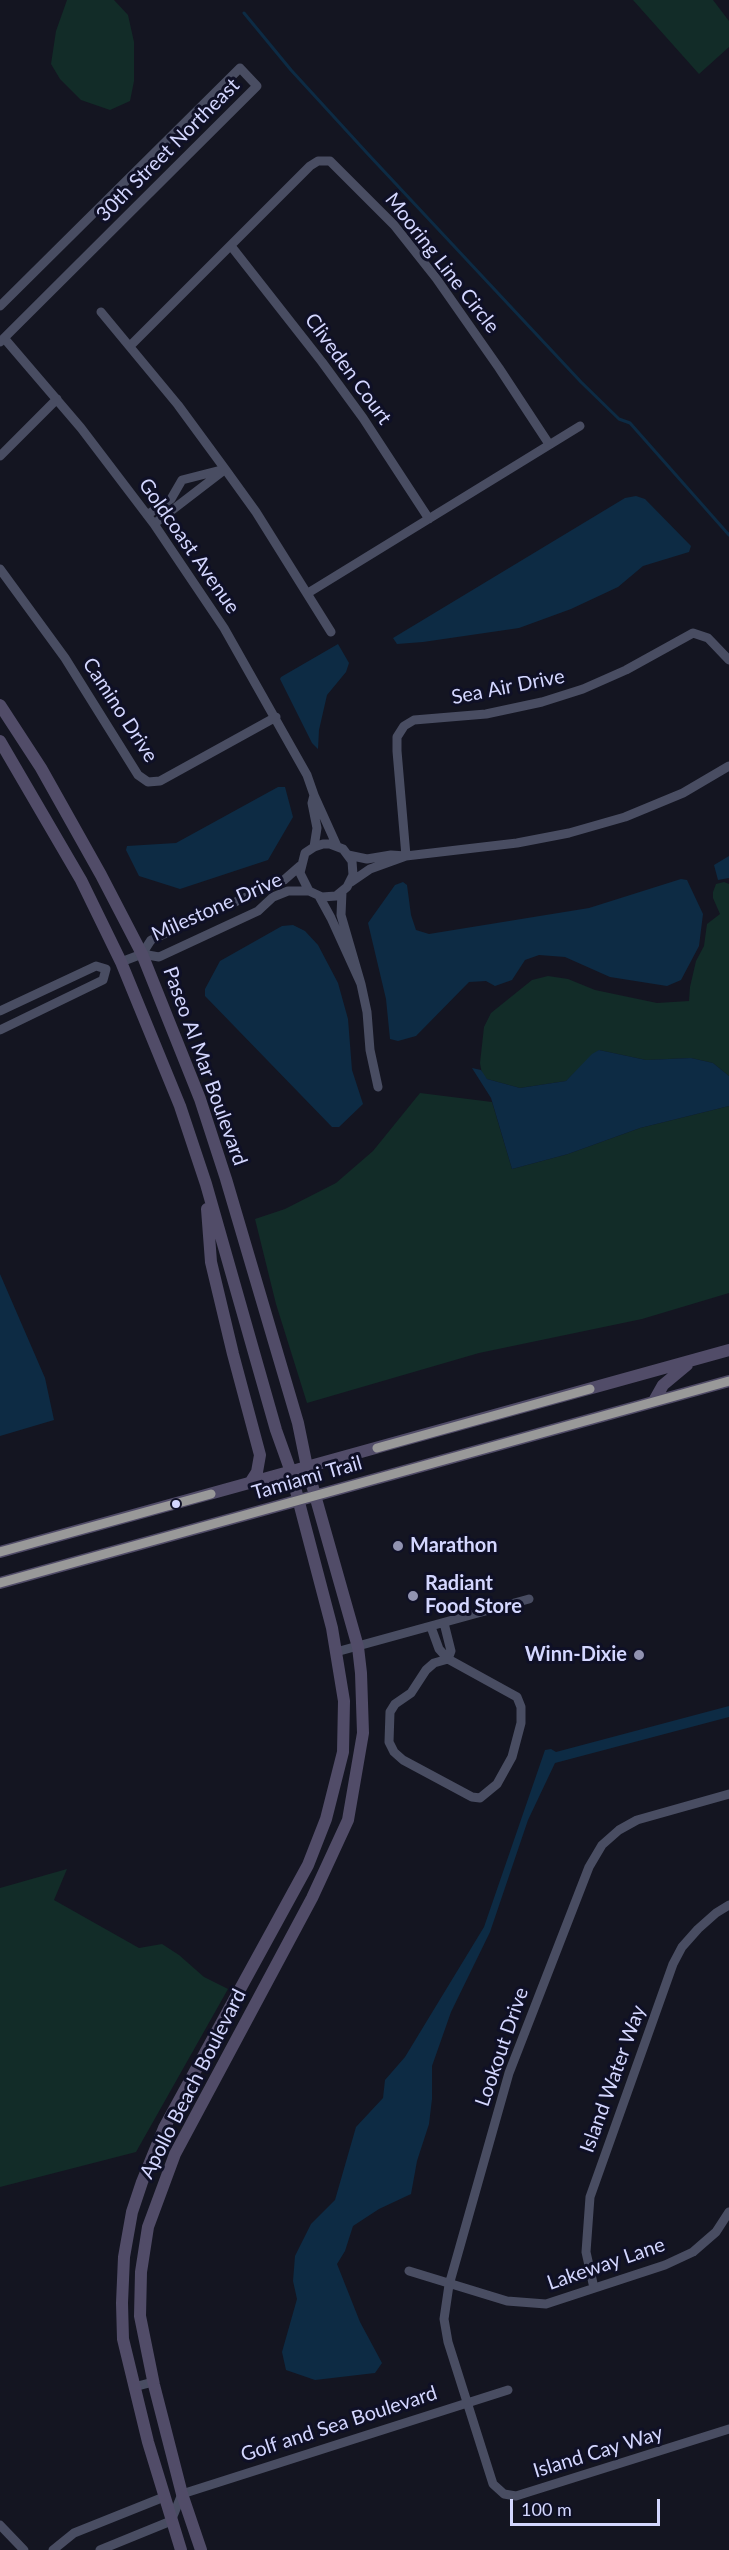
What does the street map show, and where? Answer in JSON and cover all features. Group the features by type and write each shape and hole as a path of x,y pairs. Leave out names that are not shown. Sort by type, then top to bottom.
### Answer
{"main road":[{"name":"Paseo Al Mar Boulevard","path":"0,705 41,768 101,874 142,954 200,1099 226,1179 298,1423 307,1467"},
{"name":"Paseo Al Mar Boulevard","path":"0,741 81,880 121,962 180,1106 206,1184 276,1430 291,1472"},
{"path":"206,1184 211,1262 232,1354 260,1455 256,1472 250,1483"},
{"name":"Tamiami Trail","path":"0,1552 729,1350"},
{"path":"654,1401 663,1385 693,1361"},
{"name":"Tamiami Trail","path":"0,1583 729,1380"},
{"name":"Apollo Beach Boulevard","path":"201,2550 182,2494 153,2382 140,2316 141,2272 148,2227 176,2154 326,1871 348,1820 363,1733 358,1647 307,1467"},
{"name":"Apollo Beach Boulevard","path":"181,2550 164,2497 123,2339 124,2257 132,2212 164,2128 308,1865 326,1819 343,1752 344,1701 336,1652 291,1472"}],"street":[{"name":"30th Street Northeast","path":"0,306 240,69 257,86 2,340"},
{"name":"Mooring Line Circle","path":"130,345 310,166 318,162 330,161 394,225 436,278 549,444"},
{"name":"Cliveden Court","path":"231,246 329,371 429,519"},
{"path":"101,312 178,405 225,469 308,593 331,632"},
{"name":"Goldcoast Avenue","path":"2,340 57,399 154,524 224,628 307,775 337,846"},
{"path":"0,456 57,399"},
{"path":"308,593 580,426"},
{"path":"147,515 171,499 182,480 209,471 225,469"},
{"path":"154,524 225,469"},
{"name":"Camino Drive","path":"0,569 65,658 138,775 148,782 160,781 276,717"},
{"name":"Sea Air Drive","path":"406,856 397,751 397,737 404,726 414,720 486,714 531,705 583,690 626,670 693,633 708,638 729,660"},
{"path":"406,856 370,869 351,882 342,892 329,897 319,896 309,891 301,880 300,866 305,854 323,844 337,846 348,855 367,859 517,843 570,833 625,817 673,797 729,766"},
{"name":"Goldcoast Avenue","path":"314,795 312,803 317,828 314,847"},
{"path":"348,855 353,868 351,882"},
{"name":"Milestone Drive","path":"300,866 284,880 151,940 142,954 159,957 258,911 273,897 288,891 309,891"},
{"path":"342,892 341,915 361,984 367,1012 370,1050 378,1087"},
{"path":"319,896 361,984"},
{"path":"121,962 142,954"},
{"path":"0,1011 96,966 106,969 103,980 0,1030"},
{"path":"336,1652 529,1599"},
{"path":"444,1623 451,1651 448,1659"},
{"path":"431,1627 439,1649 448,1659 517,1697 521,1707 521,1724 512,1757 497,1784 480,1798 472,1797 406,1762 394,1752 389,1742 390,1712 395,1704 411,1692 426,1670 434,1663 448,1659"},
{"name":"Lookout Drive","path":"466,2402 448,2342 444,2319 449,2285 509,2073 589,1867 602,1845 618,1830 637,1820 729,1794"},
{"name":"Island Water Way","path":"594,2288 586,2252 590,2197 673,1964 682,1947 698,1929 729,1905"},
{"name":"Lakeway Lane","path":"409,2271 449,2285 528,2304 546,2304 665,2265 693,2252 716,2232 729,2212"},
{"path":"134,2386 153,2382"},
{"name":"Golf and Sea Boulevard","path":"182,2494 508,2390"},
{"name":"Island Cay Way","path":"466,2402 493,2484 510,2496 729,2429"},
{"path":"100,2550 171,2522 182,2494"},
{"path":"53,2550 74,2533 164,2497"},
{"path":"1,2529 21,2549"}],"green space":[{"path":"67,0 114,0 128,15 134,42 134,81 130,101 110,110 81,100 60,79 51,64 56,31"},
{"path":"633,0 713,0 729,21 729,47 699,74"},
{"path":"724,882 729,884 729,1076 713,1063 691,1058 646,1060 599,1050 566,1081 520,1088 487,1079 482,1074 480,1063 484,1027 491,1013 532,980 548,976 568,979 595,990 657,1003 689,1001 696,961 704,946 707,924 720,914 713,898 713,892 716,884"},
{"path":"420,1093 492,1102 512,1169 568,1154 640,1128 729,1106 729,1293 642,1319 479,1353 307,1403 276,1304 255,1219 285,1209 336,1183 373,1151"},
{"path":"67,1869 54,1900 139,1948 162,1944 179,1955 204,1977 228,1989 136,2152 0,2187 0,1888"}],"water":[{"path":"636,496 645,499 691,546 689,552 643,566 618,587 571,609 519,628 423,642 397,644 393,638 625,498"},
{"path":"338,644 349,663 346,672 327,695 319,730 318,749 312,743 280,679"},
{"path":"278,787 285,787 293,817 268,860 180,889 139,876 126,850 127,846 176,843"},
{"path":"729,856 729,878 718,880 714,865"},
{"path":"681,879 687,880 703,914 699,946 681,980 667,986 610,977 565,957 539,955 525,960 512,980 495,986 486,981 469,982 416,1036 398,1041 390,1039 386,999 368,923 395,885 403,882 407,885 411,915 416,930 429,934 589,908"},
{"path":"293,925 305,931 318,945 338,983 348,1019 352,1070 363,1104 339,1127 332,1127 205,996 205,989 220,961 282,926"},
{"path":"599,1050 646,1060 691,1058 713,1063 729,1076 729,1106 640,1128 568,1154 512,1169 491,1098 472,1068 481,1070 487,1079 520,1088 566,1081 592,1054"},
{"path":"0,1274 45,1378 54,1420 0,1436"},
{"path":"729,1706 729,1717 555,1763 528,1820 490,1932 451,2012 432,2066 429,2124 417,2161 411,2194 379,2209 353,2226 345,2251 337,2264 360,2322 382,2363 375,2373 315,2380 286,2370 282,2352 297,2299 293,2281 295,2256 311,2224 335,2200 356,2127 383,2098 385,2080 405,2057 484,1927 545,1750 551,1749 556,1752"}],"waterway":[{"path":"244,13 291,70 367,153 581,382 619,419 630,423 729,535"}],"transit line":[{"path":"0,1583 729,1381"},
{"path":"377,1448 590,1389"},
{"path":"0,1552 211,1494"}],"place":[{"name":"Marathon","path":"398,1546"},
{"name":"Radiant Food Store","path":"413,1596"},
{"name":"Winn-Dixie","path":"639,1655"}]}
